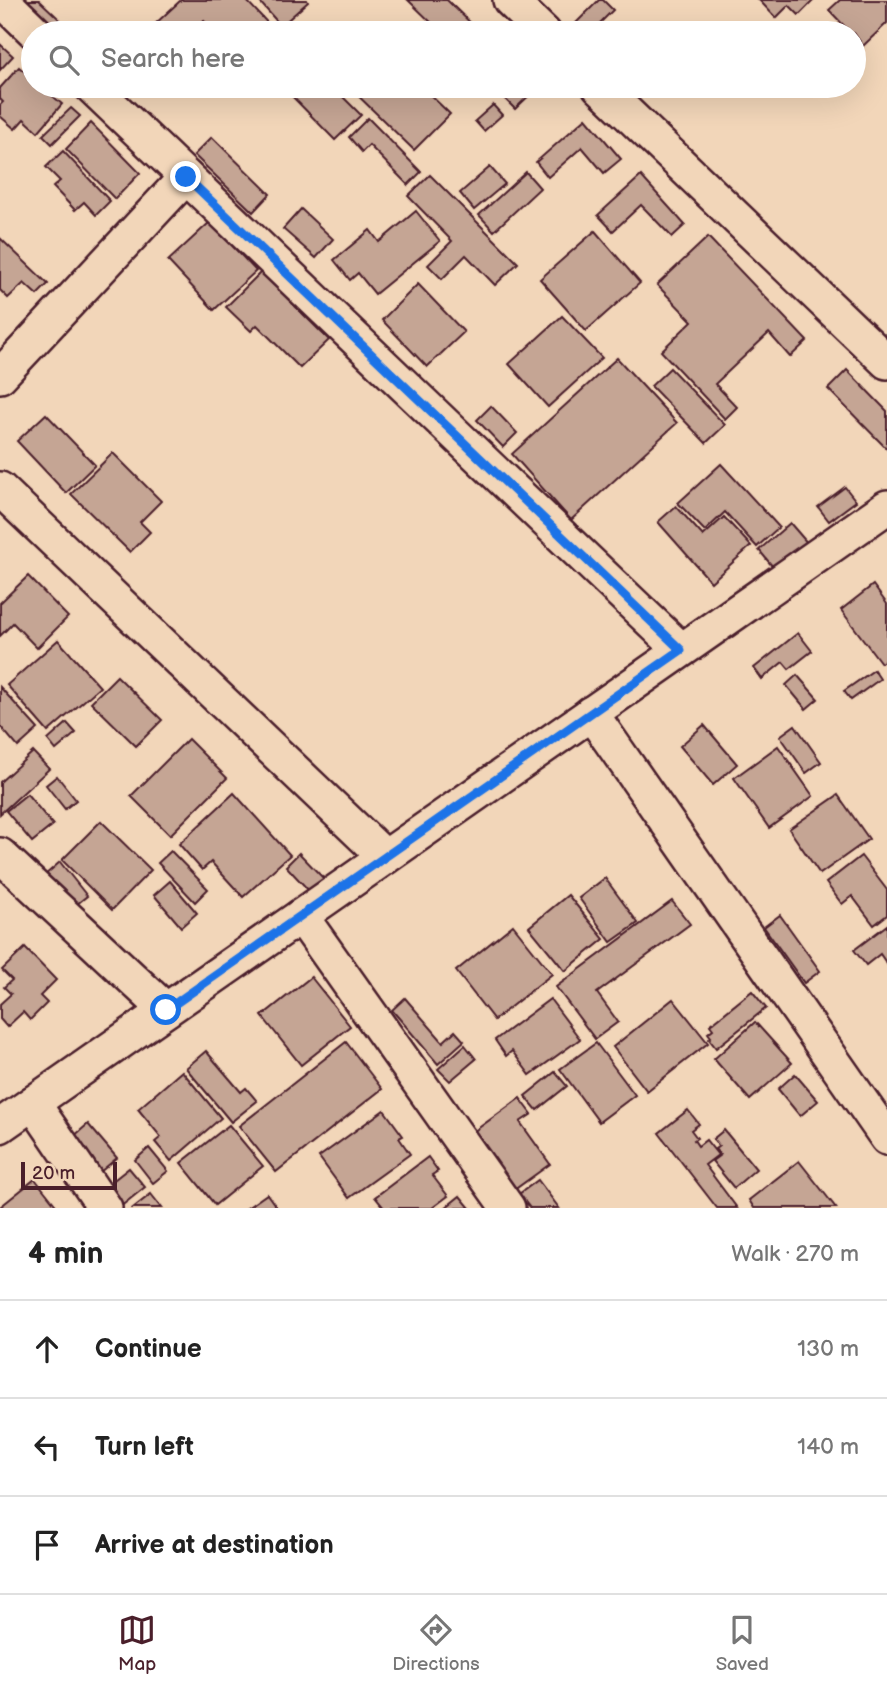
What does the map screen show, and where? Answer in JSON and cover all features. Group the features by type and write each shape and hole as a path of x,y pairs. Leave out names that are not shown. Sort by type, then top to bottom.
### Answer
{"street":[{"path":"2,0 24,21"},
{"path":"510,0 532,21"},
{"path":"104,98 681,650"},
{"path":"612,98 887,362"},
{"path":"0,376 186,177"},
{"path":"0,489 384,858"},
{"path":"0,1126 681,650 885,513"},
{"path":"591,713 887,1139"},
{"path":"0,855 166,1010"},
{"path":"301,916 508,1208"},
{"path":"33,1103 105,1208"}],"building":[{"path":"13,0 39,0 61,21 35,21"},
{"path":"181,0 246,0 266,21 204,21 158,21"},
{"path":"258,0 307,0 308,2 287,21 277,21"},
{"path":"408,0 447,0 469,21 430,21"},
{"path":"599,0 603,0 613,10 602,21 578,21"},
{"path":"759,0 814,0 799,15 789,5 776,18"},
{"path":"840,0 887,0 887,23 866,43 866,21 840,21 829,10"},
{"path":"0,44 13,56 0,70"},
{"path":"19,67 21,98 55,98 62,104 38,132 24,119 15,129 0,116 0,105 3,102 0,99 0,88"},
{"path":"294,98 344,98 361,115 335,140"},
{"path":"360,98 433,98 450,114 414,150"},
{"path":"504,98 526,98 515,109"},
{"path":"493,105 502,115 484,131 475,121"},
{"path":"71,108 80,116 52,144 43,135"},
{"path":"368,118 421,172 408,185 369,145 362,152 349,137"},
{"path":"586,118 621,159 604,173 582,147 548,177 536,162"},
{"path":"91,123 140,173 115,199 66,149"},
{"path":"212,137 270,194 253,212 194,155"},
{"path":"63,151 110,201 96,215 84,202 75,210 53,187 60,181 46,167"},
{"path":"490,167 505,184 474,210 460,193"},
{"path":"526,172 540,188 494,231 479,215"},
{"path":"430,175 518,263 495,285 466,255 442,279 428,265 452,241 408,196"},
{"path":"641,176 685,225 672,237 641,205 613,231 598,215"},
{"path":"301,209 333,239 316,258 283,229"},
{"path":"416,211 440,241 375,294 358,273 350,280 334,260 370,230 379,242"},
{"path":"210,222 256,271 214,310 168,261"},
{"path":"595,231 640,283 586,331 540,279"},
{"path":"708,237 807,341 790,357 769,333 715,384 737,407 725,419 661,351 692,321 657,285"},
{"path":"0,238 48,284 37,295 24,283 8,298 0,290"},
{"path":"261,272 329,340 300,368 257,325 251,331 226,307"},
{"path":"418,284 464,332 427,367 382,320"},
{"path":"562,316 602,358 548,407 509,364"},
{"path":"617,358 677,423 571,520 512,454"},
{"path":"670,368 725,425 706,443 651,386"},
{"path":"847,370 887,411 887,449 828,389"},
{"path":"491,406 517,433 503,447 477,420"},
{"path":"46,414 95,465 66,493 17,441"},
{"path":"113,453 161,501 140,522 150,532 130,552 71,494"},
{"path":"721,464 779,527 757,547 725,512 705,531 678,503"},
{"path":"845,487 856,501 829,521 818,507"},
{"path":"676,506 703,536 724,517 751,546 711,582 658,522"},
{"path":"790,523 809,545 777,572 759,550"},
{"path":"28,576 68,617 37,648 13,623 0,636 0,603"},
{"path":"873,585 887,604 887,659 881,663 841,610"},
{"path":"798,633 812,651 789,669 783,662 762,679 754,668"},
{"path":"58,640 100,687 48,732 7,685"},
{"path":"874,670 880,679 851,700 844,691"},
{"path":"797,675 818,699 806,709 786,685"},
{"path":"117,676 162,720 136,746 91,702"},
{"path":"0,687 38,729 18,747 0,726"},
{"path":"67,723 76,733 56,750 48,740"},
{"path":"704,725 737,764 713,785 680,746"},
{"path":"795,725 821,762 806,773 780,736"},
{"path":"188,739 227,778 170,835 131,796"},
{"path":"778,746 813,796 769,828 734,778"},
{"path":"33,752 49,769 0,814 0,782"},
{"path":"57,776 76,800 65,809 46,785"},
{"path":"234,793 290,855 243,897 211,862 202,870 179,844"},
{"path":"27,794 53,825 32,842 6,811"},
{"path":"838,795 869,839 820,874 789,829"},
{"path":"101,821 151,870 112,910 62,860"},
{"path":"171,851 208,889 195,902 158,863"},
{"path":"299,853 326,881 312,894 286,866"},
{"path":"861,856 887,890 887,915 874,925 852,896 842,904 826,883"},
{"path":"60,862 87,896 72,908 45,875"},
{"path":"605,878 638,923 611,942 579,898"},
{"path":"170,881 197,913 181,927 154,895"},
{"path":"568,895 604,939 565,971 529,927"},
{"path":"672,901 690,924 597,993 618,1022 595,1039 556,987"},
{"path":"780,915 820,971 804,983 764,927"},
{"path":"513,925 552,974 494,1020 456,971"},
{"path":"887,925 887,964 880,954 866,965 854,950"},
{"path":"25,948 56,980 40,996 47,1003 30,1020 23,1012 7,1027 0,1019 0,1004 11,994 4,987 12,980 2,970"},
{"path":"311,977 350,1026 301,1065 262,1016"},
{"path":"752,991 766,1008 716,1048 709,1039 711,1037 708,1033 713,1029 710,1025"},
{"path":"405,998 443,1042 455,1031 464,1041 438,1064 392,1010"},
{"path":"550,999 580,1039 530,1075 512,1051 506,1056 495,1040"},
{"path":"673,999 708,1043 647,1091 613,1047"},
{"path":"755,1022 792,1063 750,1100 714,1059"},
{"path":"346,1042 382,1089 276,1172 239,1126"},
{"path":"596,1043 635,1095 599,1122 560,1069"},
{"path":"465,1045 476,1059 450,1081 438,1069"},
{"path":"206,1051 241,1092 246,1088 257,1101 231,1122 186,1068"},
{"path":"182,1071 221,1118 171,1161 155,1142 161,1137 138,1109"},
{"path":"555,1072 567,1086 537,1110 525,1096"},
{"path":"795,1074 818,1101 800,1116 778,1089"},
{"path":"520,1098 532,1114 520,1122 550,1164 514,1190 473,1132"},
{"path":"384,1110 403,1136 399,1138 410,1154 349,1198 319,1157"},
{"path":"688,1110 699,1124 691,1130 697,1138 694,1140 698,1146 706,1140 718,1155 705,1165 737,1208 717,1208 659,1133"},
{"path":"88,1124 117,1158 94,1177 66,1143"},
{"path":"229,1125 263,1166 215,1205 181,1163"},
{"path":"724,1130 756,1169 734,1188 712,1161 720,1155 715,1149 719,1146 713,1139"},
{"path":"149,1148 168,1171 153,1183 135,1160"},
{"path":"428,1157 438,1171 432,1175 448,1196 432,1208 384,1208 375,1197"},
{"path":"799,1161 836,1208 754,1208 749,1200"},
{"path":"129,1168 145,1187 119,1208 100,1191"},
{"path":"35,1179 58,1208 0,1208 0,1207"},
{"path":"538,1180 559,1208 530,1208 519,1194"},
{"path":"151,1194 162,1208 133,1208"},
{"path":"267,1194 277,1208 247,1208"},
{"path":"460,1196 470,1208 445,1208"}],"route":[{"path":"166,1010 681,650 186,177"}]}
